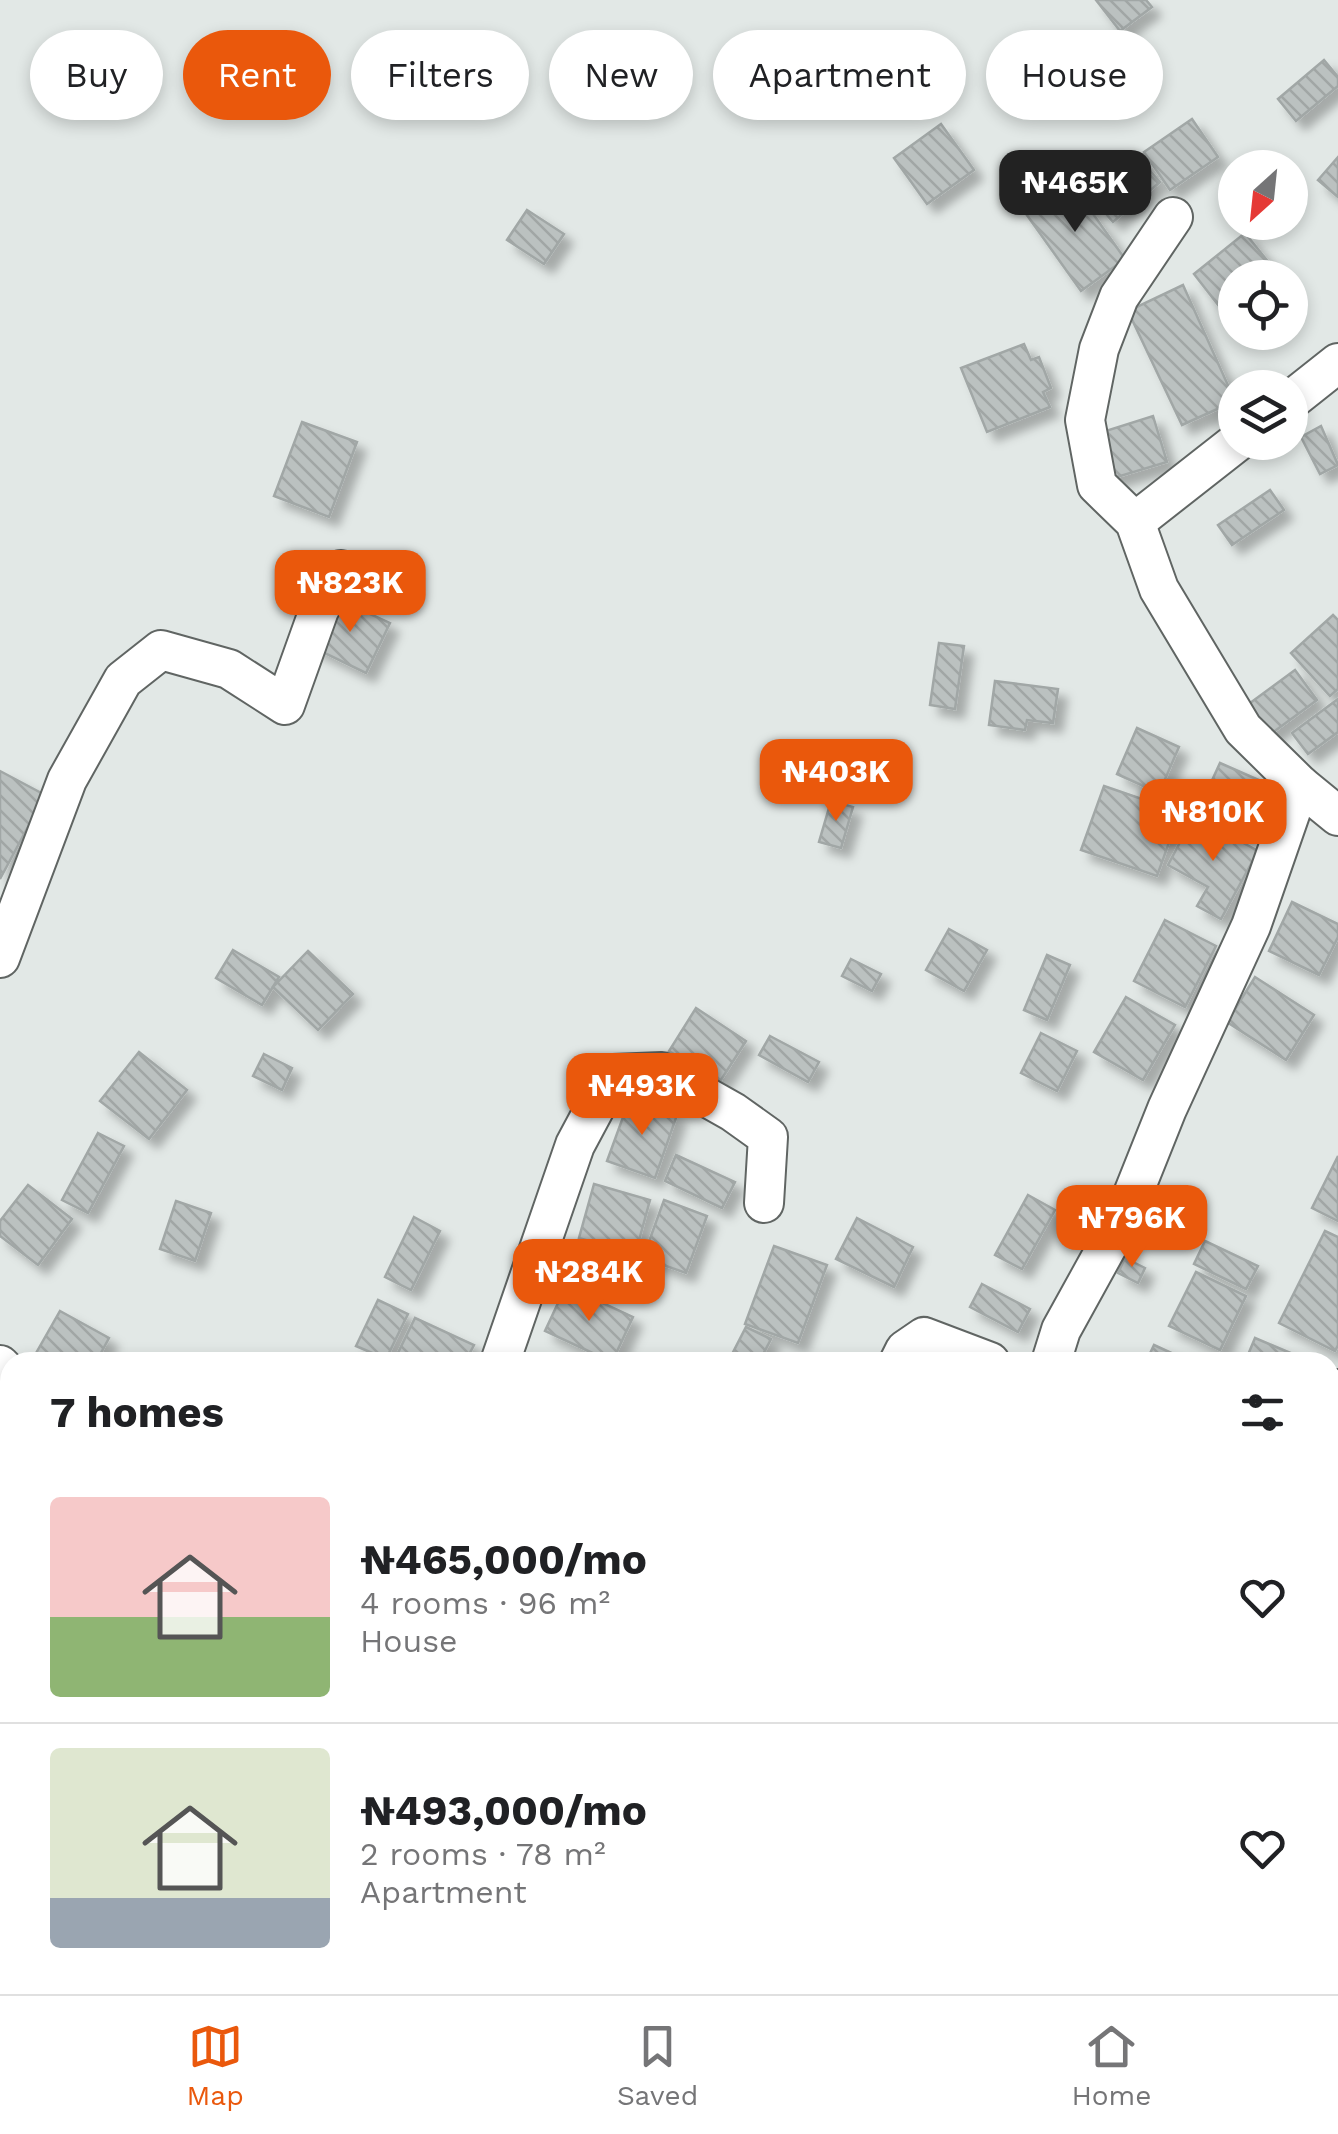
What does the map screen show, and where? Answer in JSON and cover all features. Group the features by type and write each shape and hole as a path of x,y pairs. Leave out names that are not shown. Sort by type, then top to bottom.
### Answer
{"street":[{"path":"1174,217 1119,297 1100,349 1085,420 1097,485 1135,522 1160,589 1243,729 1338,816"},
{"path":"1308,387 1338,363"},
{"path":"1135,522 1218,457"},
{"path":"0,958 67,780 123,680 161,650 229,670 284,704 318,610 341,570"},
{"path":"1054,1352 1061,1330 1125,1214 1166,1109 1252,926 1300,785"},
{"path":"503,1352 575,1145 613,1074 662,1072 734,1112 768,1137 764,1202"},
{"path":"904,1352 924,1337 964,1352"}],"building":[{"path":"1096,0 1146,0 1152,7 1119,30"},
{"path":"1324,60 1338,77 1338,86 1296,121 1278,99"},
{"path":"1192,119 1218,157 1170,190 1144,152"},
{"path":"941,124 974,170 927,204 894,158"},
{"path":"1338,157 1338,197 1318,180"},
{"path":"1139,158 1160,182 1113,222 1092,198"},
{"path":"1069,180 1125,259 1081,291 1024,211"},
{"path":"527,210 564,234 544,264 507,240"},
{"path":"1236,240 1251,240 1267,260 1218,260 1218,305 1194,274"},
{"path":"1183,285 1221,370 1218,370 1218,409 1182,425 1128,311"},
{"path":"1024,344 1031,360 1039,357 1051,388 1043,392 1050,407 987,432 961,368"},
{"path":"1153,416 1167,462 1107,480 1093,435"},
{"path":"302,422 357,442 329,517 274,496"},
{"path":"1321,426 1338,465 1320,474 1308,451 1308,433"},
{"path":"1270,490 1284,510 1232,545 1218,525"},
{"path":"333,597 390,623 366,673 310,646"},
{"path":"1333,615 1338,620 1338,689 1330,696 1291,653"},
{"path":"939,643 964,646 955,709 930,705"},
{"path":"1295,670 1317,700 1268,736 1246,706"},
{"path":"995,681 1058,689 1053,723 1027,720 1025,730 989,725"},
{"path":"1338,699 1338,732 1308,754 1292,733"},
{"path":"1137,728 1179,747 1159,793 1117,774"},
{"path":"825,753 847,762 836,785 815,776"},
{"path":"1220,763 1270,785 1250,832 1199,809"},
{"path":"0,771 45,795 0,879"},
{"path":"1104,786 1180,812 1157,876 1081,850"},
{"path":"831,801 853,807 841,848 819,842"},
{"path":"1194,816 1258,851 1221,919 1197,906 1208,887 1168,865"},
{"path":"1292,902 1338,924 1338,937 1319,975 1269,951"},
{"path":"1165,920 1216,946 1185,1007 1134,981"},
{"path":"949,929 987,950 964,991 926,970"},
{"path":"233,950 279,977 262,1005 216,978"},
{"path":"308,951 353,994 318,1030 273,987"},
{"path":"1047,955 1070,965 1047,1020 1024,1010"},
{"path":"851,959 881,974 872,991 842,976"},
{"path":"1255,977 1314,1015 1286,1060 1227,1022"},
{"path":"1126,997 1175,1025 1143,1080 1094,1052"},
{"path":"696,1008 746,1041 719,1083 669,1051"},
{"path":"1041,1033 1077,1051 1057,1091 1021,1073"},
{"path":"770,1036 819,1062 808,1082 759,1055"},
{"path":"139,1052 187,1090 149,1139 100,1101"},
{"path":"264,1054 292,1068 282,1090 253,1076"},
{"path":"630,1098 677,1115 655,1178 607,1161"},
{"path":"98,1133 124,1146 88,1213 62,1200"},
{"path":"676,1155 735,1182 722,1208 665,1181"},
{"path":"1338,1156 1338,1221 1312,1208"},
{"path":"594,1184 650,1200 635,1255 579,1238"},
{"path":"28,1185 72,1219 38,1265 0,1236 0,1221"},
{"path":"1028,1195 1055,1210 1022,1269 995,1255"},
{"path":"664,1200 707,1216 686,1273 643,1258"},
{"path":"176,1201 211,1213 195,1261 160,1249"},
{"path":"414,1217 440,1231 411,1290 385,1277"},
{"path":"857,1218 913,1247 894,1287 836,1259"},
{"path":"1325,1231 1338,1237 1335,1351 1279,1323"},
{"path":"1205,1241 1258,1266 1246,1289 1194,1264"},
{"path":"774,1246 827,1265 798,1343 745,1324"},
{"path":"1125,1258 1145,1268 1138,1283 1118,1273"},
{"path":"1196,1272 1246,1296 1220,1350 1169,1326"},
{"path":"982,1284 1030,1309 1018,1332 970,1307"},
{"path":"566,1286 633,1317 617,1352 590,1352 545,1331"},
{"path":"378,1300 408,1314 389,1352 370,1352 356,1346"},
{"path":"60,1311 109,1338 101,1352 37,1352"},
{"path":"415,1318 474,1345 470,1352 398,1352"},
{"path":"746,1327 771,1339 764,1352 733,1352"},
{"path":"1255,1338 1288,1352 1249,1352"},
{"path":"1154,1345 1169,1352 1151,1352"}]}
